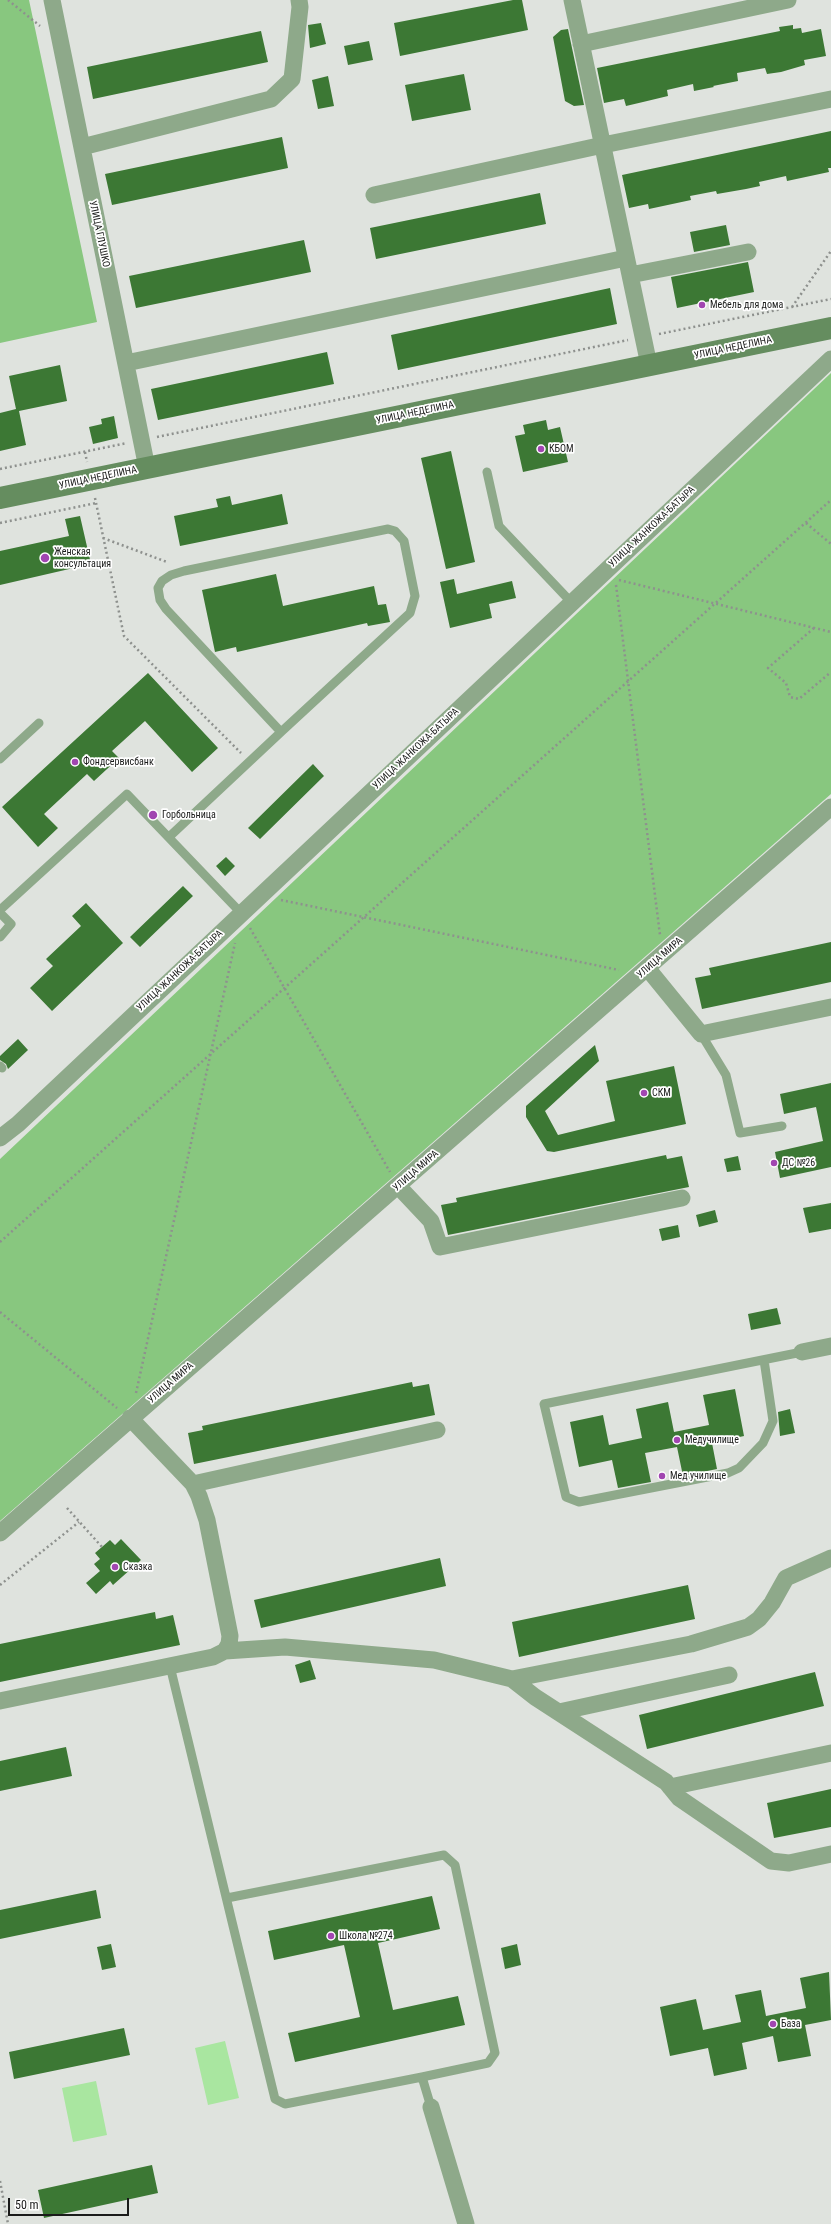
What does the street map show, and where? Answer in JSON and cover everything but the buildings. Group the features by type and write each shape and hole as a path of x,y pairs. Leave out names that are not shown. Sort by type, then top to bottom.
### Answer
{"street":[{"name":"УЛИЦА ГЛУШКО","path":"52,0 147,468"},
{"path":"82,147 271,99 292,79 300,7 299,0"},
{"path":"572,0 649,365"},
{"path":"581,44 788,0"},
{"path":"374,195 603,145 831,99"},
{"path":"630,275 748,252"},
{"path":"126,363 626,258"},
{"name":"УЛИЦА НЕДЕЛИНА","path":"0,498 831,328"},
{"name":"УЛИЦА ЖАНКОЖА-БАТЫРА","path":"0,1138 18,1124 249,922 572,603 831,359"},
{"name":"УЛИЦА МИРА","path":"0,1533 130,1418 645,972 831,807"},
{"path":"645,972 701,1034 831,1007"},
{"path":"398,1186 431,1221 440,1247 682,1198"},
{"path":"802,1352 831,1346"},
{"path":"130,1418 193,1484 207,1520 230,1636 225,1651"},
{"path":"193,1484 437,1430"},
{"path":"512,1679 691,1644 748,1627 760,1619 772,1603 786,1578 831,1558"},
{"path":"0,1701 213,1657 225,1651 285,1647 434,1660 512,1679 559,1712 666,1782 679,1798 771,1861 789,1863 831,1854"},
{"path":"559,1712 729,1675"},
{"path":"670,1787 831,1753"},
{"path":"431,2107 466,2224"}],"lane":[{"path":"487,472 499,526 572,603"},
{"path":"169,837 249,761 281,732 410,613 415,596 404,541 394,531 388,528 184,571 170,575 162,581 158,588 160,600 281,732"},
{"path":"0,759 39,723"},
{"path":"0,910 127,794 249,922"},
{"path":"0,913 11,924 0,937"},
{"path":"701,1034 726,1075 740,1133 782,1126"},
{"path":"764,1360 773,1421 763,1444 739,1468 728,1473 579,1502 566,1497 544,1404 802,1352"},
{"path":"170,1666 275,2099 285,2104 422,2077 488,2063 495,2053 455,1865 444,1855 227,1898"},
{"path":"422,2077 431,2107"}],"path":[{"path":"8,0 45,30"},
{"path":"792,307 831,252"},
{"path":"0,469 831,299"},
{"path":"85,452 124,636 249,761"},
{"path":"0,1242 831,500"},
{"path":"0,523 96,503"},
{"path":"806,523 831,544"},
{"path":"103,538 173,565 184,571"},
{"path":"662,956 615,578 831,632"},
{"path":"814,628 768,668 786,683 790,697 799,699 831,672"},
{"path":"277,904 282,900 645,972"},
{"path":"245,932 249,922"},
{"path":"249,922 284,988 398,1186"},
{"path":"0,1312 130,1418 236,940"},
{"path":"67,1508 102,1547"},
{"path":"0,1585 79,1522"},
{"path":"0,2181 8,2224"}],"green space":[{"path":"0,0 29,0 97,322 0,343"},
{"path":"831,373 831,794 0,1521 0,1159"},
{"path":"225,2041 239,2098 208,2105 195,2048"},
{"path":"96,2081 107,2135 73,2142 62,2088"}],"place":[{"name":"Мебель для дома","path":"702,305"},
{"name":"КБОМ","path":"541,449"},
{"name":"Женская консультация","path":"45,558"},
{"name":"Фондсервисбанк","path":"75,762"},
{"name":"Горбольница","path":"153,815"},
{"name":"СКМ","path":"644,1093"},
{"name":"ДС №26","path":"774,1163"},
{"name":"Медучилище","path":"677,1440"},
{"name":"Мед училище","path":"662,1476"},
{"name":"Сказка","path":"115,1567"},
{"name":"Школа №274","path":"331,1936"},
{"name":"База","path":"773,2024"}]}
